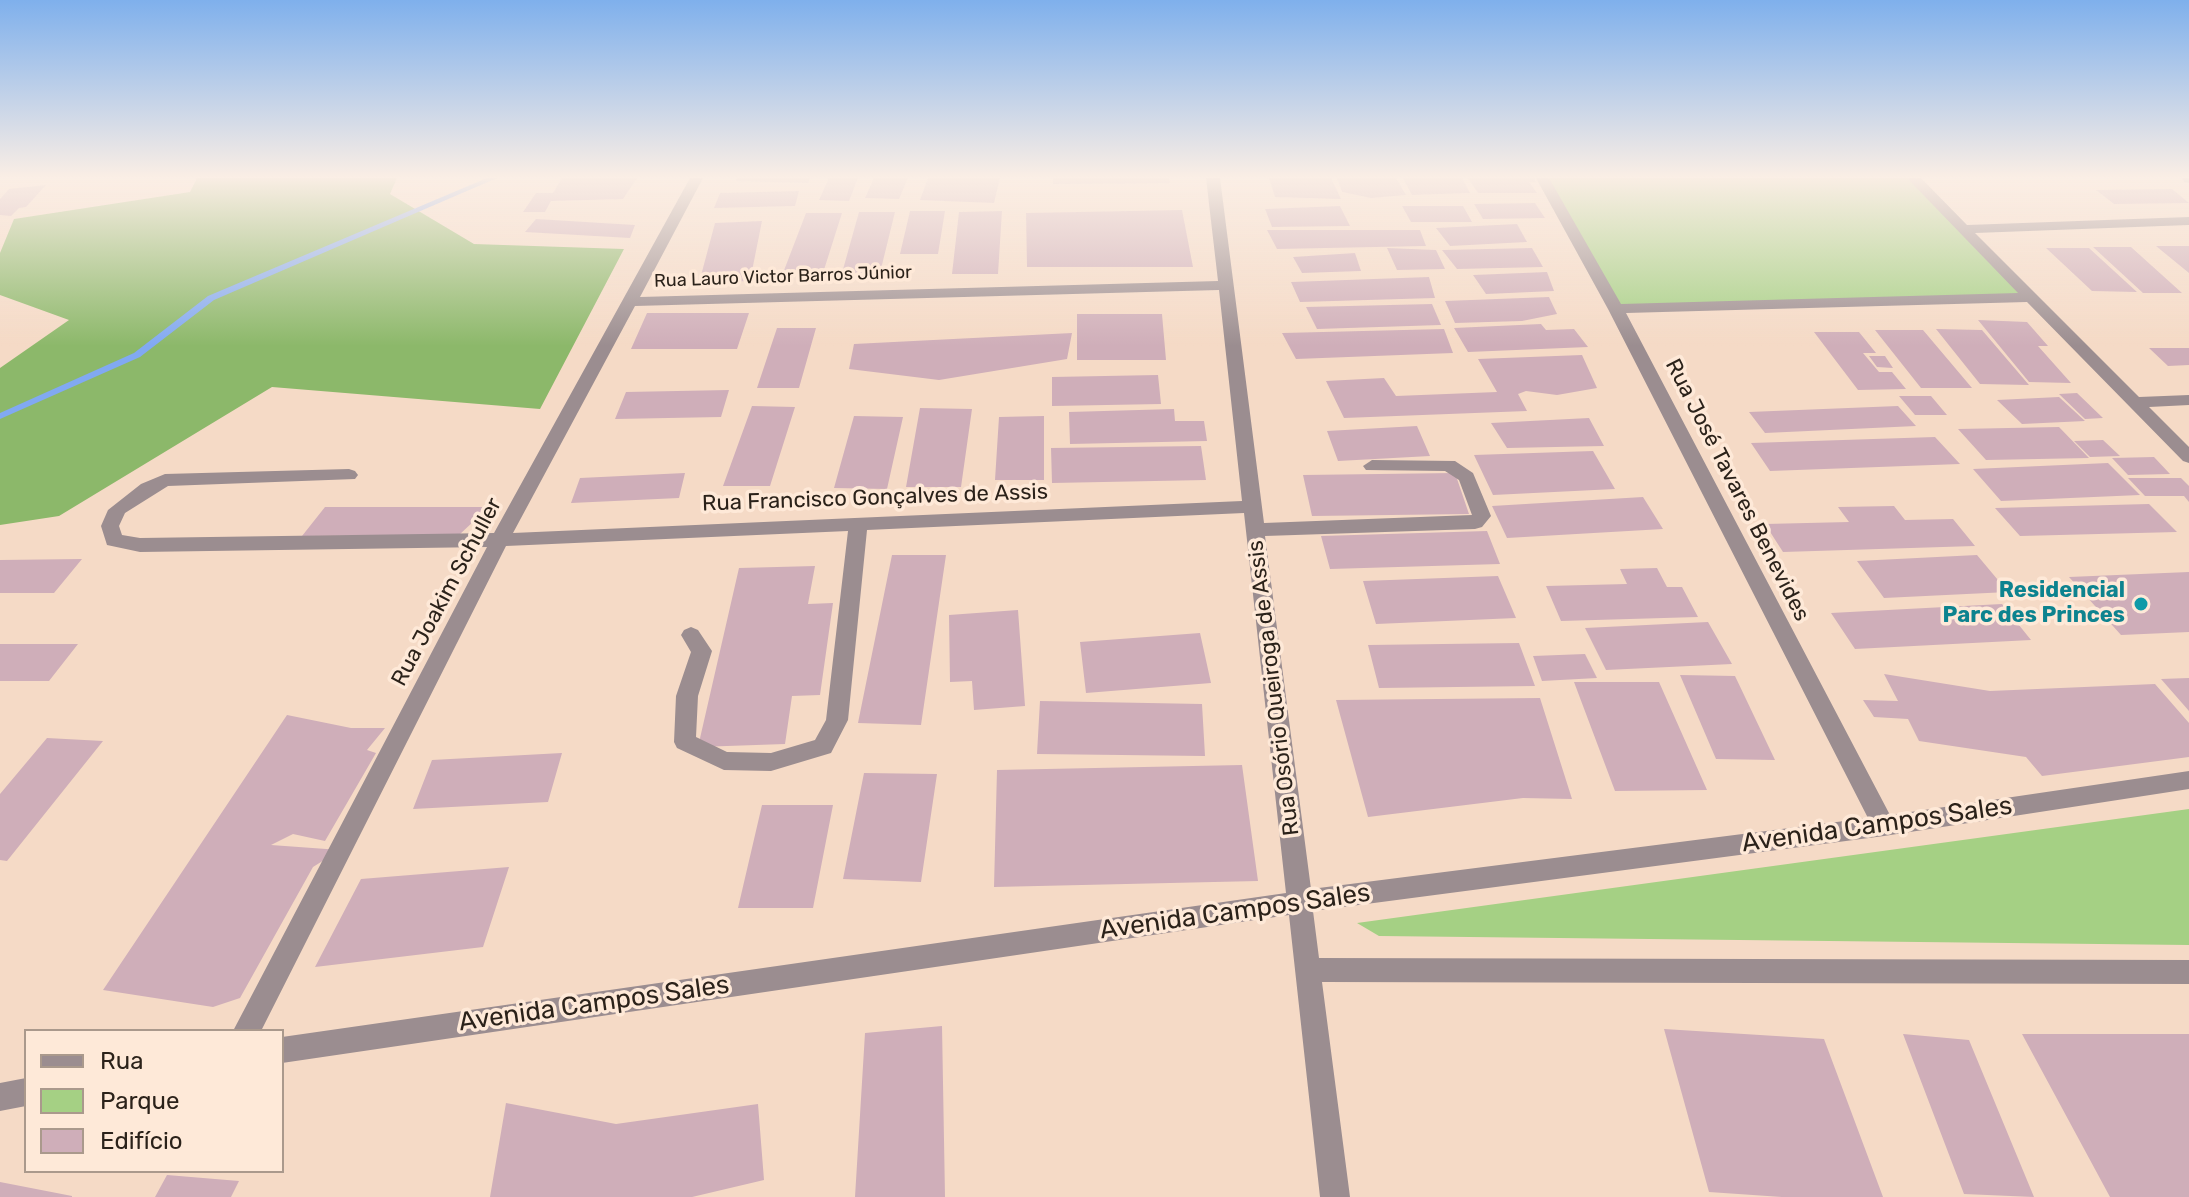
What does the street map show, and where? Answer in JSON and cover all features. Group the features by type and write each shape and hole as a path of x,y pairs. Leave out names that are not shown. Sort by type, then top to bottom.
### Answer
{"street":[{"name":"Rua Joakim Schuller","path":"248,1029 501,538 666,234"},
{"name":"Rua Osório Queiroga de Assis","path":"1220,234 1335,1197"},
{"name":"Rua José Tavares Benevides","path":"1574,234 1616,309 1884,826"},
{"path":"1968,234 2189,457"},
{"name":"Rua Lauro Victor Barros Júnior","path":"628,302 1227,285"},
{"path":"1616,309 2029,297"},
{"path":"2134,402 2189,400"},
{"path":"1255,530 1475,523 1482,516 1467,477 1449,465 1372,466"},
{"name":"Rua Francisco Gonçalves de Assis","path":"349,475 165,480 147,488 117,510 110,526 114,540 140,545 447,542 1251,507"},
{"path":"691,635 702,651 687,696 685,742 724,761 771,762 823,747 837,720 858,523"},
{"name":"Avenida Campos Sales","path":"284,1050 1300,902 1884,826 2189,780"},
{"path":"1306,970 2189,972"},
{"path":"0,1097 24,1092"}],"green space":[{"path":"8,234 457,234 474,244 624,249 540,409 272,387 59,516 0,525 0,368 69,320 0,295 0,253"},
{"path":"1574,234 1967,234 2029,297 1616,309"},
{"path":"2189,809 2189,945 1379,936 1357,923"}],"building":[{"path":"558,234 632,234 630,238"},
{"path":"712,234 759,234 750,281 699,283"},
{"path":"798,234 835,234 823,273 783,273"},
{"path":"853,234 890,234 880,273 842,273"},
{"path":"905,234 941,234 938,254 900,254"},
{"path":"957,234 1001,234 998,274 952,274"},
{"path":"1026,234 1187,234 1193,267 1027,267"},
{"path":"1269,234 1421,234 1426,246 1277,249"},
{"path":"1441,234 1522,234 1527,242 1450,246"},
{"path":"2156,246 2189,246 2189,273"},
{"path":"2093,247 2131,247 2182,293 2143,293"},
{"path":"1387,248 1436,250 1445,269 1397,270"},
{"path":"1532,248 1543,267 1457,269 1442,250"},
{"path":"2046,248 2089,248 2137,292 2092,291"},
{"path":"1355,253 1361,271 1302,273 1293,257"},
{"path":"1547,272 1554,291 1486,294 1473,275"},
{"path":"1429,277 1435,298 1300,302 1291,282"},
{"path":"1549,297 1557,314 1522,321 1455,323 1445,301"},
{"path":"1432,304 1441,325 1317,329 1306,307"},
{"path":"647,313 749,313 737,349 631,349"},
{"path":"1077,314 1162,314 1166,360 1077,360"},
{"path":"1978,320 2027,322 2048,346 2038,346 2071,383 2029,382"},
{"path":"1541,324 1546,330 1574,329 1588,347 1468,352 1454,328"},
{"path":"777,328 816,328 799,388 757,388"},
{"path":"1444,329 1453,353 1296,359 1282,333"},
{"path":"1936,329 1982,330 2029,385 1980,384"},
{"path":"1875,330 1923,330 1972,388 1921,388"},
{"path":"1814,332 1859,332 1876,353 1863,353 1879,372 1892,372 1906,389 1858,390"},
{"path":"1072,333 1067,359 939,380 849,369 854,344"},
{"path":"2149,348 2189,348 2189,365 2168,366"},
{"path":"1582,355 1597,388 1557,395 1526,391 1518,394 1527,411 1344,418 1326,381 1384,378 1396,396 1497,392 1478,359"},
{"path":"1869,356 1885,356 1893,368 1877,367"},
{"path":"1158,375 1161,404 1052,406 1052,377"},
{"path":"729,390 721,417 615,419 626,392"},
{"path":"2077,393 2103,418 2085,419 2059,394"},
{"path":"1899,396 1931,396 1947,415 1915,415"},
{"path":"2059,397 2085,421 2022,424 1997,400"},
{"path":"752,406 795,407 770,486 723,486"},
{"path":"1898,406 1916,426 1765,433 1749,412"},
{"path":"920,408 972,409 961,487 906,487"},
{"path":"1174,409 1175,421 1204,421 1207,441 1070,444 1069,412"},
{"path":"854,416 903,417 887,489 834,488"},
{"path":"1044,416 1044,480 995,480 999,417"},
{"path":"1589,418 1604,446 1507,448 1491,423"},
{"path":"1417,426 1430,456 1338,461 1327,431"},
{"path":"2059,427 2089,458 1986,460 1958,429"},
{"path":"1935,437 1960,464 1770,471 1751,443"},
{"path":"2103,440 2120,456 2090,457 2074,441"},
{"path":"1201,446 1206,480 1052,483 1051,448"},
{"path":"1593,451 1615,489 1493,495 1474,455"},
{"path":"2154,457 2170,474 2128,475 2112,458"},
{"path":"2108,463 2140,495 2001,501 1973,469"},
{"path":"685,473 679,498 571,503 580,478"},
{"path":"1455,473 1469,514 1312,516 1303,475"},
{"path":"2128,478 2181,478 2189,486 2189,502 2184,496 2145,496"},
{"path":"1643,497 1663,529 1507,538 1492,506"},
{"path":"2149,504 2177,532 2020,536 1995,508"},
{"path":"1894,506 1905,520 1953,519 1975,546 1783,552 1765,524 1849,522 1838,507"},
{"path":"325,507 489,507 459,535 302,536"},
{"path":"1487,531 1500,564 1330,569 1321,536"},
{"path":"892,555 946,555 921,725 858,723"},
{"path":"1977,555 2008,592 1884,598 1857,561"},
{"path":"82,559 54,593 0,593 0,560"},
{"path":"815,566 808,604 833,603 820,695 792,696 785,744 698,747 739,568"},
{"path":"1657,568 1667,587 1682,587 1698,617 1561,621 1546,586 1627,584 1620,569"},
{"name":"Residencial Parc des Princes","path":"2189,572 2189,632 2121,635 2069,577"},
{"path":"1498,576 1516,618 1376,624 1363,581"},
{"path":"2002,604 2031,640 1855,649 1831,613"},
{"path":"1018,610 1025,706 974,710 972,681 950,682 949,615"},
{"path":"1708,622 1732,664 1606,670 1585,628"},
{"path":"1200,633 1211,683 1086,693 1080,642"},
{"path":"1519,643 1535,686 1379,688 1368,645"},
{"path":"0,644 78,644 49,681 0,681"},
{"path":"1585,654 1597,678 1542,681 1533,656"},
{"path":"1884,674 1990,691 2155,684 2189,723 2189,757 2042,776 2026,757 1919,741 1908,719 1874,717 1863,700 1898,701"},
{"path":"1680,675 1735,676 1775,760 1716,759"},
{"path":"2189,678 2189,711 2161,679"},
{"path":"1574,682 1659,682 1707,790 1615,791"},
{"path":"1540,698 1572,799 1523,798 1368,817 1336,700"},
{"path":"1040,701 1202,704 1205,756 1037,754"},
{"path":"287,715 351,728 385,728 367,750 376,753 325,841 293,834 271,845 340,850 313,867 240,998 213,1007 103,990"},
{"path":"47,738 103,741 7,861 0,860 0,794"},
{"path":"562,753 548,802 413,809 432,760"},
{"path":"1242,765 1258,881 994,887 997,770"},
{"path":"864,773 937,774 921,882 843,879"},
{"path":"762,805 833,805 813,908 738,908"},
{"path":"509,867 483,947 315,967 361,879"},
{"path":"942,1026 945,1197 855,1197 865,1033"},
{"path":"1664,1029 1824,1039 1883,1197 1782,1197 1709,1192"},
{"path":"1903,1034 1969,1040 2034,1197 1964,1194"},
{"path":"2022,1034 2189,1034 2189,1197 2110,1197"},
{"path":"506,1103 616,1124 758,1104 764,1180 692,1197 490,1197"},
{"path":"167,1175 239,1181 231,1197 155,1197"},
{"path":"0,1182 72,1196 72,1197 0,1197"}],"waterway":[{"path":"0,416 137,355 211,298 362,234"}],"place":[{"name":"Residencial Parc des Princes","path":"2141,604"}]}
